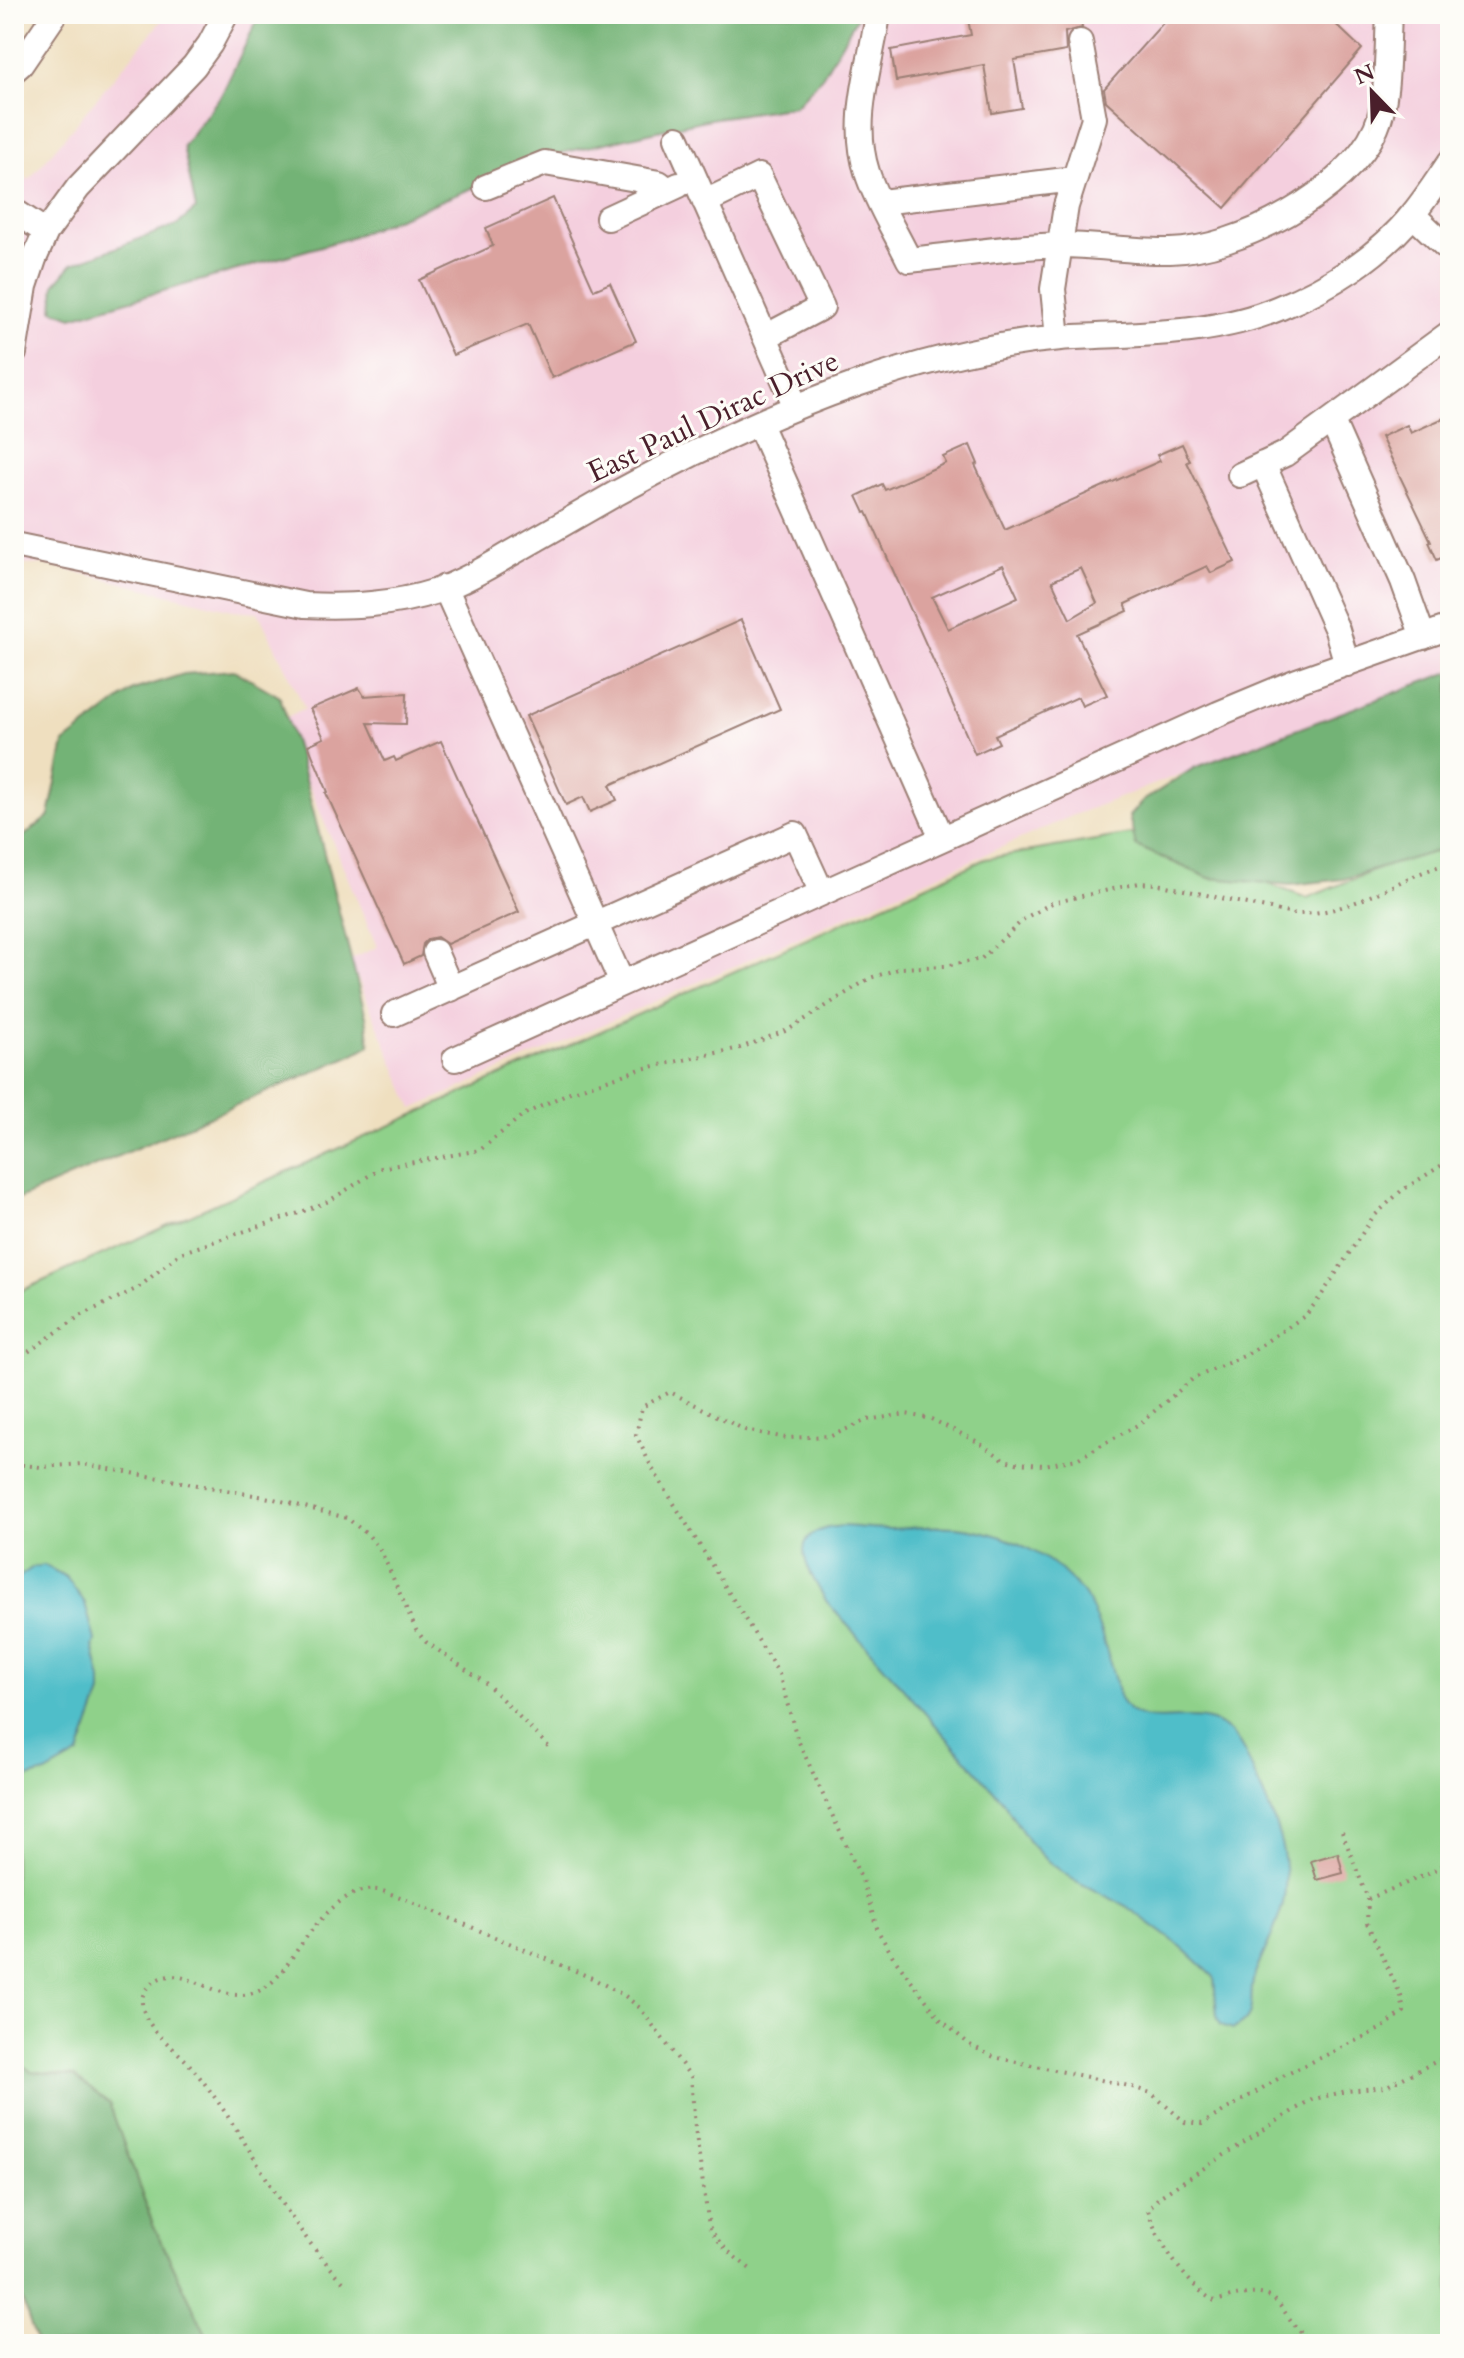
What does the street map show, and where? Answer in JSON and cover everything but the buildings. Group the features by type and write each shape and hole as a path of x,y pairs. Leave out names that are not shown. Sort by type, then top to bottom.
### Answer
{"street":[{"path":"14,70 55,14"},
{"path":"15,340 25,286 46,232 78,188 194,66 226,14"},
{"path":"878,14 863,93 860,137 867,172 909,260 1060,245 1170,251 1200,248 1280,219 1325,190 1352,164 1376,128 1385,83 1389,14"},
{"path":"1058,338 1053,289 1066,206 1094,118 1080,42"},
{"path":"677,138 796,407"},
{"name":"East Paul Dirac Drive","path":"14,545 305,605 369,605 402,600 445,587 478,572 654,474 796,407 929,361 989,347 1058,338 1193,329 1238,321 1278,309 1357,265 1413,215 1450,162"},
{"path":"486,187 545,163 659,183 668,190"},
{"path":"705,202 759,176 822,307 765,337"},
{"path":"608,218 695,178"},
{"path":"881,202 1074,179"},
{"path":"14,211 46,232"},
{"path":"1413,215 1450,250"},
{"path":"1240,475 1285,454 1450,333"},
{"path":"1332,421 1403,581 1423,637"},
{"path":"759,424 942,838"},
{"path":"1263,464 1337,630 1347,664"},
{"path":"445,587 622,983"},
{"path":"455,1059 1218,714 1297,681 1450,627"},
{"path":"394,1014 795,834 822,893"},
{"path":"435,952 451,989"}],"path":[{"path":"14,1358 28,1352 80,1316 138,1288 180,1253 319,1205 381,1168 480,1150 523,1115 570,1092 641,1069 740,1048 788,1030 870,978 901,968 945,966 981,959 1025,918 1052,903 1139,883 1185,889 1293,914 1314,914 1361,902 1423,871 1450,863"},
{"path":"1342,1832 1368,1899 1367,1923 1401,1996 1404,2012 1382,2028 1281,2077 1202,2124 1185,2122 1151,2093 994,2057 970,2045 941,2020 892,1955 878,1931 862,1880 797,1738 779,1674 652,1468 636,1435 642,1407 670,1392 745,1430 786,1438 831,1436 867,1420 906,1414 931,1419 1016,1463 1044,1465 1077,1459 1139,1424 1194,1378 1246,1355 1306,1315 1373,1217 1401,1191 1450,1160"},
{"path":"14,1464 41,1467 82,1464 270,1498 347,1518 369,1536 381,1551 416,1630 426,1642 487,1684 550,1748"},
{"path":"1368,1899 1428,1874 1450,1861"},
{"path":"343,2281 326,2264 257,2166 214,2094 152,2027 142,2008 142,1997 146,1988 167,1976 227,1994 251,1995 263,1990 277,1978 334,1907 348,1896 376,1890 400,1897 592,1978 640,2008 691,2077 709,2226 727,2252 753,2271"},
{"path":"1312,2344 1281,2304 1261,2292 1215,2301 1202,2295 1152,2225 1148,2210 1159,2197 1310,2100 1347,2091 1385,2087 1441,2059 1450,2051"}],"shaded area":[{"path":"164,14 1450,14 1450,671 1074,815 413,1109 350,960 377,947 281,720 305,708 258,612 233,610 44,564 22,565 14,579 14,170 29,180"}],"green space":[{"path":"260,14 859,14 822,77 795,106 710,119 557,154 346,239 72,317 53,310 55,284 72,264 177,225 196,209 183,146 222,94"},
{"path":"234,670 280,697 299,756 366,1017 370,1045 14,1201 14,844 49,816 64,743 133,690 184,674"},
{"path":"1450,672 1450,847 1344,879 1290,885 1209,878 1136,846 1129,816 1143,801 1194,768"},
{"path":"1130,834 1307,898 1410,856 1450,850 1450,2344 119,2344 14,2062 14,1294 985,859"},
{"path":"14,2059 31,2071 74,2076 109,2103 153,2224 211,2344 37,2344 14,2276"}],"water":[{"path":"843,1526 961,1528 1003,1537 1034,1552 1062,1571 1084,1595 1100,1631 1120,1699 1131,1711 1157,1719 1202,1719 1217,1723 1235,1738 1247,1757 1271,1813 1281,1842 1285,1872 1283,1903 1254,1977 1250,2013 1241,2024 1233,2029 1221,2025 1217,2016 1214,1977 1183,1948 1126,1906 1072,1879 1045,1859 1029,1842 1002,1800 827,1602 812,1576 804,1552 812,1535 824,1529"},
{"path":"44,1565 66,1577 85,1603 95,1640 93,1646 101,1693 79,1754 46,1773 15,1781 14,1581 33,1567"}]}
